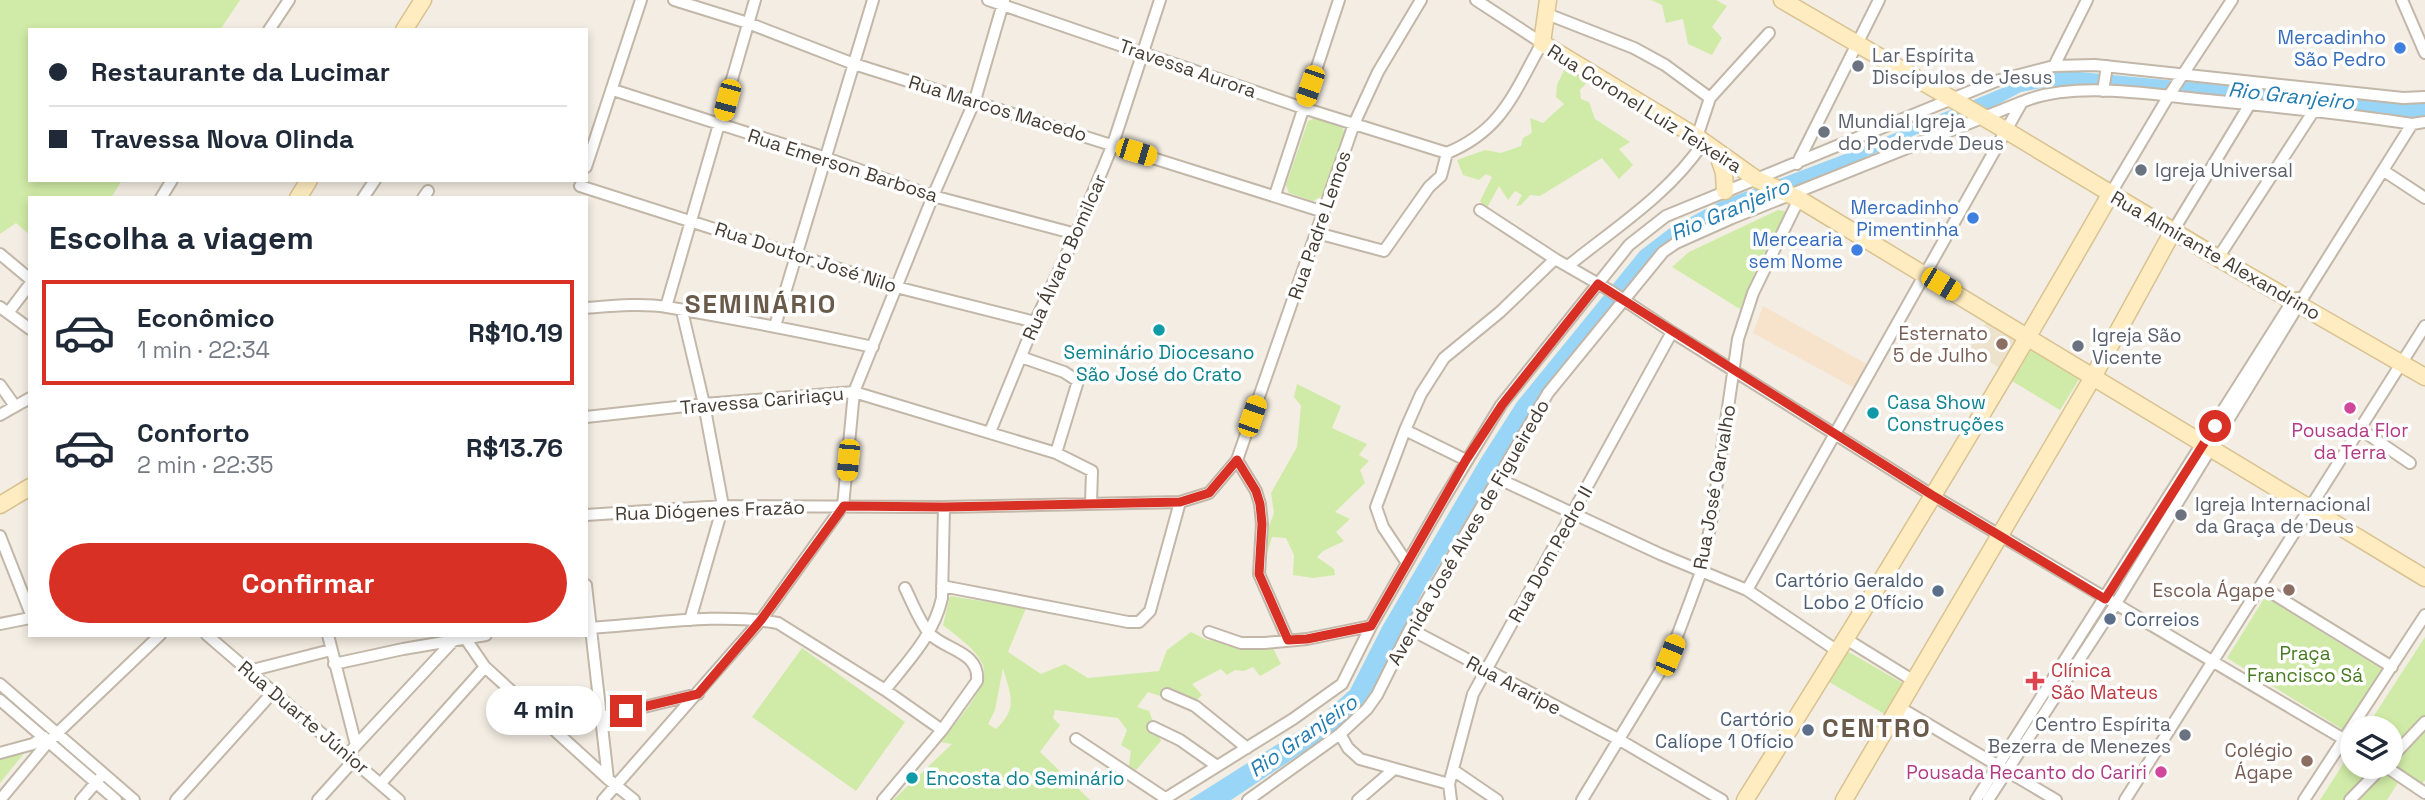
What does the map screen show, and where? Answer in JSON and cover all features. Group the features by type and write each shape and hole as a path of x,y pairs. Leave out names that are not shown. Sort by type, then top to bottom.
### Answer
{"main road":[{"path":"405,28 423,0"},
{"name":"Rua Almirante Alexandrino","path":"1782,0 2218,258 2299,300 2425,377"},
{"path":"1542,43 1548,7"},
{"name":"Rua Coronel Luiz Teixeira","path":"1542,43 1700,140 1756,179 1795,197 2425,578"},
{"path":"1717,152 1724,173 1725,191"},
{"path":"1745,800 1842,646 2029,337 2111,193"},
{"path":"1844,800 2093,377 2173,231"},
{"path":"0,505 28,488"}],"street":[{"path":"270,28 289,0"},
{"path":"588,161 641,0"},
{"name":"Rua Marcos Macedo","path":"674,0 748,23 854,64 1324,212"},
{"path":"666,307 755,0"},
{"path":"775,326 873,0"},
{"name":"Travessa Aurora","path":"988,0 1303,108 1447,153"},
{"name":"Rua Álvaro Bomilcar","path":"990,432 1113,144 1160,0"},
{"path":"1275,195 1339,0"},
{"name":"Rua Padre Lemos","path":"1237,460 1354,124 1378,72 1421,0"},
{"name":"Rua Coronel Luiz Teixeira","path":"1476,0 1542,43"},
{"path":"1797,164 1879,0"},
{"path":"2054,66 2087,0"},
{"path":"2111,193 2169,95 2232,0"},
{"path":"2402,0 2425,53"},
{"path":"603,800 612,782 698,694 761,620 844,506 854,392 975,100 1003,3"},
{"path":"1548,7 1634,48 1664,65 1710,98"},
{"path":"1568,266 1683,172 1700,140 1710,98 1769,33"},
{"path":"1317,233 1384,251 1429,187 1441,176 1447,153 1488,130 1502,113 1542,43"},
{"name":"Avenida José Alves de Figueiredo","path":"1164,799 1303,713 1342,684 1371,626 1466,460 1528,369 1641,234 1666,216 1997,81 2054,66 2403,98 2425,97"},
{"path":"2104,90 2107,69"},
{"name":"Rua Emerson Barbosa","path":"613,90 826,158 933,196 1076,234"},
{"name":"Avenida José Alves de Figueiredo","path":"1251,799 1340,734 1367,709 1377,695 1410,629 1548,393 1663,252 1676,243 1795,197 2022,102 2055,92 2104,90 2169,95"},
{"path":"2169,95 2412,124 2425,122"},
{"path":"1747,590 2022,102"},
{"path":"2173,231 2250,104"},
{"path":"2218,258 2313,111"},
{"path":"1976,800 2002,768 2110,602 2412,124"},
{"path":"2384,171 2425,198"},
{"name":"Rua Doutor José Nilo","path":"579,188 691,220 897,287 1035,322"},
{"name":"Rua José Carvalho","path":"1581,800 1670,655 1702,569 1719,475 1738,340 1753,293 1795,197"},
{"path":"1480,210 1555,260 1625,300 1932,495 2340,736"},
{"path":"0,254 28,280"},
{"path":"1407,564 1383,527 1377,507 1421,394 1444,358 1500,312 1555,260"},
{"path":"28,284 4,310 28,328"},
{"path":"588,308 666,307 873,347"},
{"path":"682,312 704,404 723,506 690,620"},
{"path":"2125,800 2425,327"},
{"name":"Rua Dom Pedro II","path":"1449,784 1473,694 1672,332"},
{"path":"1021,357 1073,376 1078,381 1056,453"},
{"path":"0,385 15,406"},
{"name":"Travessa Caririaçu","path":"588,417 854,392 1056,453 1091,469 1091,503"},
{"path":"0,415 28,399"},
{"path":"2360,429 2410,463"},
{"path":"1405,430 1466,460"},
{"path":"1237,460 1256,491 1260,504 1262,524 1259,574 1288,640"},
{"name":"Rua Diógenes Frazão","path":"588,516 723,506 944,507 1180,502 1209,493 1237,460"},
{"path":"1497,478 1660,554 1702,569 1747,590 1842,646 1914,681"},
{"path":"943,586 1128,622 1143,620 1151,606 1180,502"},
{"path":"885,690 929,634 940,609 944,507"},
{"path":"0,537 28,607"},
{"path":"2262,587 2392,667"},
{"path":"883,800 942,730 975,685 978,676 970,660 929,634 905,588"},
{"path":"2363,716 2425,615"},
{"path":"0,624 28,618"},
{"path":"612,782 589,628 690,620 761,620 784,625 942,730"},
{"path":"1209,632 1241,643 1265,643 1307,639 1371,626"},
{"name":"Rua Araripe","path":"1410,629 1618,739 1722,800"},
{"path":"0,800 50,737 158,637"},
{"name":"Rua Duarte Júnior","path":"210,637 399,800"},
{"path":"328,637 356,745"},
{"path":"401,637 403,649"},
{"path":"334,664 460,638"},
{"path":"460,638 485,667 634,800"},
{"path":"318,800 356,745 460,638"},
{"path":"249,671 331,650"},
{"path":"381,783 485,667"},
{"path":"0,684 50,737"},
{"path":"176,800 273,692"},
{"path":"547,724 602,717 698,694"},
{"path":"1167,694 1195,706 1247,748"},
{"path":"0,700 100,778 134,800"},
{"path":"1899,707 2056,800"},
{"path":"2403,745 2425,722"},
{"path":"1153,727 1180,740 1217,766"},
{"path":"1340,734 1360,759 1449,784 1451,800"},
{"path":"0,753 50,737"},
{"path":"1076,739 1164,799"},
{"path":"2304,800 2340,752"},
{"path":"1987,800 2002,768"},
{"path":"1358,800 1393,770"},
{"path":"1453,771 1497,800"},
{"path":"81,800 100,778"},
{"path":"100,778 116,800"},
{"path":"2350,800 2371,779"},
{"path":"2403,779 2421,791"}],"shaded area":[{"path":"1763,306 1874,368 1860,391 1753,333"},
{"path":"1987,321 2017,340 2000,368 1969,349"}],"green space":[{"path":"0,0 240,0 221,28 28,28 28,182 121,182 112,196 28,196 28,233 16,223 0,234"},
{"path":"1651,0 1716,0 1727,6 1712,27 1722,38 1712,55 1688,44 1683,19 1666,23 1662,5"},
{"path":"1567,64 1591,78 1580,90 1581,99 1589,102 1595,119 1630,142 1619,149 1633,165 1619,179 1602,158 1540,196 1530,195 1521,205 1516,206 1522,195 1515,191 1508,200 1499,186 1487,208 1480,201 1492,177 1486,174 1479,180 1463,175 1457,160 1485,150 1501,153 1521,146 1523,138 1532,133 1530,118 1543,123 1564,104 1556,97 1557,85"},
{"path":"1315,118 1342,127 1345,134 1322,196 1313,201 1289,193 1286,185 1308,121"},
{"path":"1778,210 1789,212 1760,260 1740,309 1672,267 1689,252"},
{"path":"2033,347 2081,376 2060,410 2012,381"},
{"path":"1297,384 1341,406 1332,428 1367,444 1359,455 1369,461 1360,470 1365,483 1335,512 1350,519 1336,532 1344,541 1323,551 1317,557 1334,569 1335,575 1313,578 1293,575 1294,555 1286,538 1272,537 1266,557 1260,549 1274,513 1271,493 1297,447 1301,406 1294,397"},
{"path":"950,596 1026,608 1008,652 1041,674 1065,664 1088,678 1159,671 1167,650 1191,632 1207,640 1275,646 1273,648 1281,664 1260,676 1253,667 1244,671 1235,670 1227,675 1221,669 1192,684 1202,695 1190,706 1148,692 1137,707 1149,711 1161,741 1136,770 1129,766 1131,751 1121,745 1127,730 1118,718 1055,710 1053,718 1060,725 1040,752 1090,800 893,800 952,744 940,742 970,704 982,682 984,672 979,657 943,625","holes":["1003,668 1011,700 1008,714 996,729 988,724 995,710"]},
{"name":"Praça Francisco Sá","path":"2265,597 2383,670 2354,716 2340,716 2340,728 2227,658"},
{"path":"2425,637 2425,780 2414,793 2398,783 2387,800 2320,800 2340,769 2340,779 2403,779 2403,716 2374,716"},
{"path":"802,648 905,722 856,791 752,717"},
{"path":"1847,651 1906,685 1888,716 1829,682"},
{"path":"30,746 0,783 0,756"}],"water":[{"name":"Rio Granjeiro","path":"2069,71 2425,104 2425,118 2112,86 2052,86 2021,92 1993,107 1915,135 1811,182 1701,225 1666,244 1649,259 1531,411 1421,595 1367,701 1358,713 1231,800 1189,800 1319,718 1350,690 1382,627 1517,402 1640,251 1670,228 1721,201 1845,154 2031,76"}],"place":[{"name":"Mercadinho São Pedro","path":"2400,48"},
{"name":"Lar Espírita Discípulos de Jesus","path":"1858,66"},
{"name":"Mundial Igreja do Podervde Deus","path":"1824,132"},
{"name":"Igreja Universal","path":"2141,170"},
{"name":"Mercadinho Pimentinha","path":"1973,218"},
{"name":"Mercearia sem Nome","path":"1857,250"},
{"name":"Seminário Diocesano São José do Crato","path":"1159,330"},
{"name":"Esternato 5 de Julho","path":"2002,344"},
{"name":"Igreja São Vicente","path":"2078,346"},
{"name":"Pousada Flor da Terra","path":"2350,408"},
{"name":"Casa Show Construções","path":"1873,413"},
{"name":"Igreja Internacional da Graça de Deus","path":"2181,515"},
{"name":"Escola Ágape","path":"2289,590"},
{"name":"Cartório Geraldo Lobo 2 Ofício","path":"1938,591"},
{"name":"Correios","path":"2110,619"},
{"name":"Clínica São Mateus","path":"2035,681"},
{"name":"Cartório Calíope 1 Ofício","path":"1808,730"},
{"name":"Centro Espírita Bezerra de Menezes","path":"2185,735"},
{"name":"Colégio Ágape","path":"2307,761"},
{"name":"Pousada Recanto do Cariri","path":"2161,772"},
{"name":"Encosta do Seminário","path":"912,778"}],"district":[{"name":"SEMINÁRIO","path":"761,304"},
{"name":"CENTRO","path":"1877,728"}],"route":[{"path":"626,711 698,694 761,620 844,506 944,507 1180,502 1209,493 1237,460 1256,491 1260,504 1262,524 1259,574 1288,640 1307,639 1371,626 1466,460 1502,405 1598,284 1932,495 2105,599 2215,426"}]}
